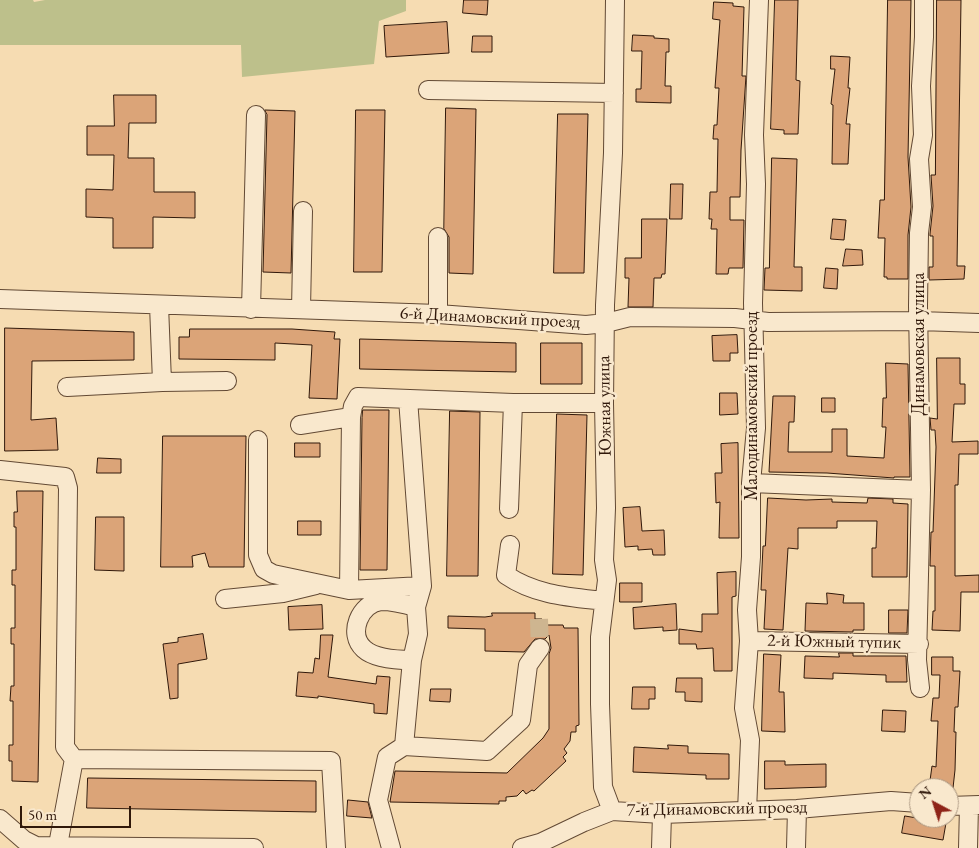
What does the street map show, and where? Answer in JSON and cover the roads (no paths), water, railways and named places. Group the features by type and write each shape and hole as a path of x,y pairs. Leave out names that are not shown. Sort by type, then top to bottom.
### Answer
{"street":[{"name":"Южная улица","path":"612,810 603,787 600,637 607,580 604,560 606,508 605,305 613,153 615,0"},
{"name":"Малодинамовский проезд","path":"747,811 750,740 744,708 749,641 747,610 751,557 751,483 756,428 754,216 756,184 754,135 759,0"},
{"name":"Динамовская улица","path":"920,688 918,660 921,490 919,232 922,207 919,159 922,135 920,86 924,37 924,0"},
{"path":"428,90 614,93"},
{"path":"252,309 256,115"},
{"path":"301,309 303,211"},
{"path":"438,237 438,314"},
{"name":"6-й Динамовский проезд","path":"0,299 438,314 586,325 606,323 630,317 735,318 768,322 919,321 979,323"},
{"path":"159,305 162,382"},
{"path":"67,387 227,380"},
{"path":"349,590 351,417 353,406 358,397 513,403 604,403"},
{"path":"404,746 412,660 418,634 416,607 422,586 408,399"},
{"path":"510,509 513,403"},
{"path":"300,425 351,417"},
{"path":"258,440 258,556 264,569 272,574 349,590 422,586"},
{"path":"0,470 65,477 68,488 65,747 74,759 58,845"},
{"path":"751,483 921,490"},
{"path":"510,544 506,576 521,586 557,595 604,601"},
{"path":"225,599 283,593 318,584"},
{"path":"412,660 392,660 365,650 357,641 356,623 363,610 379,601 416,607"},
{"name":"2-й Южный тупик","path":"749,641 919,644"},
{"path":"392,848 378,800 387,757 404,746 487,751 520,720 528,665 540,648"},
{"path":"74,759 331,761 336,848"},
{"name":"7-й Динамовский проезд","path":"522,848 540,843 612,810 662,814 797,809 891,801 909,802"},
{"path":"959,806 974,806 968,848"},
{"path":"796,848 797,809"},
{"path":"661,848 662,814"},
{"path":"0,819 24,840 36,847 58,845 254,848"}],"tunnel":[{"path":"539,619 540,648"}]}
